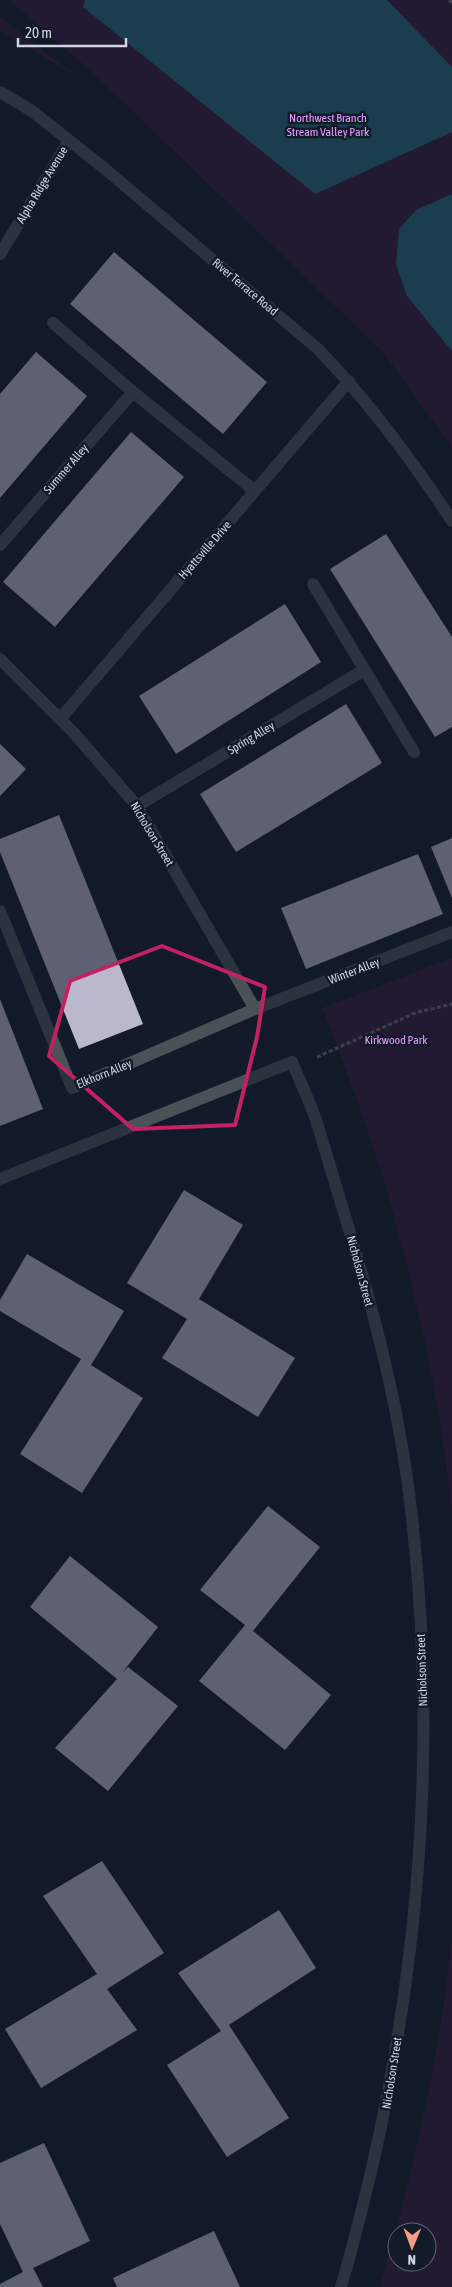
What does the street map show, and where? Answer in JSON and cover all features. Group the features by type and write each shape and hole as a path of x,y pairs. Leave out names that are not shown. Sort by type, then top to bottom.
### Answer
{"street":[{"name":"River Terrace Road","path":"0,92 32,111 104,168 318,349 349,381 413,462 452,521"},
{"name":"Alpha Ridge Avenue","path":"0,254 69,141"},
{"path":"53,323 133,392 255,492"},
{"name":"Hyattsville Drive","path":"60,719 349,381"},
{"name":"Summer Alley","path":"0,545 133,392"},
{"path":"313,584 414,752"},
{"name":"Nicholson Street","path":"0,659 60,719 137,806 255,1010"},
{"name":"Spring Alley","path":"137,806 364,670"},
{"name":"Elkhorn Alley","path":"0,911 72,1088 255,1010"},
{"name":"Winter Alley","path":"255,1010 452,932"},
{"path":"0,1179 292,1062"},
{"name":"Nicholson Street","path":"292,1062 315,1117 357,1255 390,1381 411,1509 421,1637 424,1756 420,1860 408,1971 386,2108 359,2226 342,2287"}],"path":[{"path":"449,0 452,3"},
{"path":"292,1062 321,1056 415,1013 452,1004"}],"highlighted area":[{"path":"162,946 265,987 257,1037 235,1125 133,1129 49,1056 70,981"}],"green space":[{"name":"Northwest Branch Stream Valley Park","path":"9,0 452,0 452,447 383,352 91,71"},
{"path":"0,17 76,76 0,30"},
{"name":"Kirkwood Park","path":"452,958 452,1511 441,1426 425,1342 406,1259 383,1177 323,1008"},
{"path":"452,1935 452,2287 380,2287 387,2262 387,2272 437,2272 437,2222 398,2222 424,2112 441,2024"}],"water":[{"path":"85,0 387,0 452,67 452,132 315,194 83,7"},
{"path":"452,194 452,351 407,296 396,264 399,229 416,210"}],"building":[{"path":"114,252 267,382 223,434 70,304"},
{"path":"36,352 87,396 0,498 0,394"},
{"path":"131,432 184,477 55,627 3,582"},
{"path":"386,534 452,637 452,727 435,737 330,569"},
{"path":"285,604 321,662 176,754 139,696"},
{"path":"346,704 382,763 236,852 200,794"},
{"path":"0,744 26,769 0,796"},
{"path":"59,815 143,1024 79,1049 0,852 0,839"},
{"path":"452,838 452,898 431,847"},
{"path":"418,854 443,914 306,969 281,908"},
{"path":"0,999 43,1109 0,1126"},
{"path":"184,1190 243,1225 199,1299 295,1358 258,1417 162,1358 187,1319 127,1283"},
{"path":"27,1254 124,1311 91,1365 143,1398 82,1493 20,1454 81,1359 0,1311 0,1300"},
{"path":"268,1506 320,1547 253,1631 331,1695 285,1750 199,1681 245,1625 200,1590"},
{"path":"70,1556 158,1627 122,1673 128,1667 178,1706 108,1791 55,1748 117,1679 30,1607"},
{"path":"102,1861 164,1953 107,1989 137,2030 41,2088 5,2029 97,1974 43,1896"},
{"path":"279,1910 316,1968 229,2025 289,2118 227,2157 167,2065 221,2031 178,1973"},
{"path":"44,2143 90,2241 33,2268 43,2287 0,2287 0,2284 23,2272 0,2224 0,2163"},
{"path":"214,2231 240,2287 117,2287 113,2278"}]}
